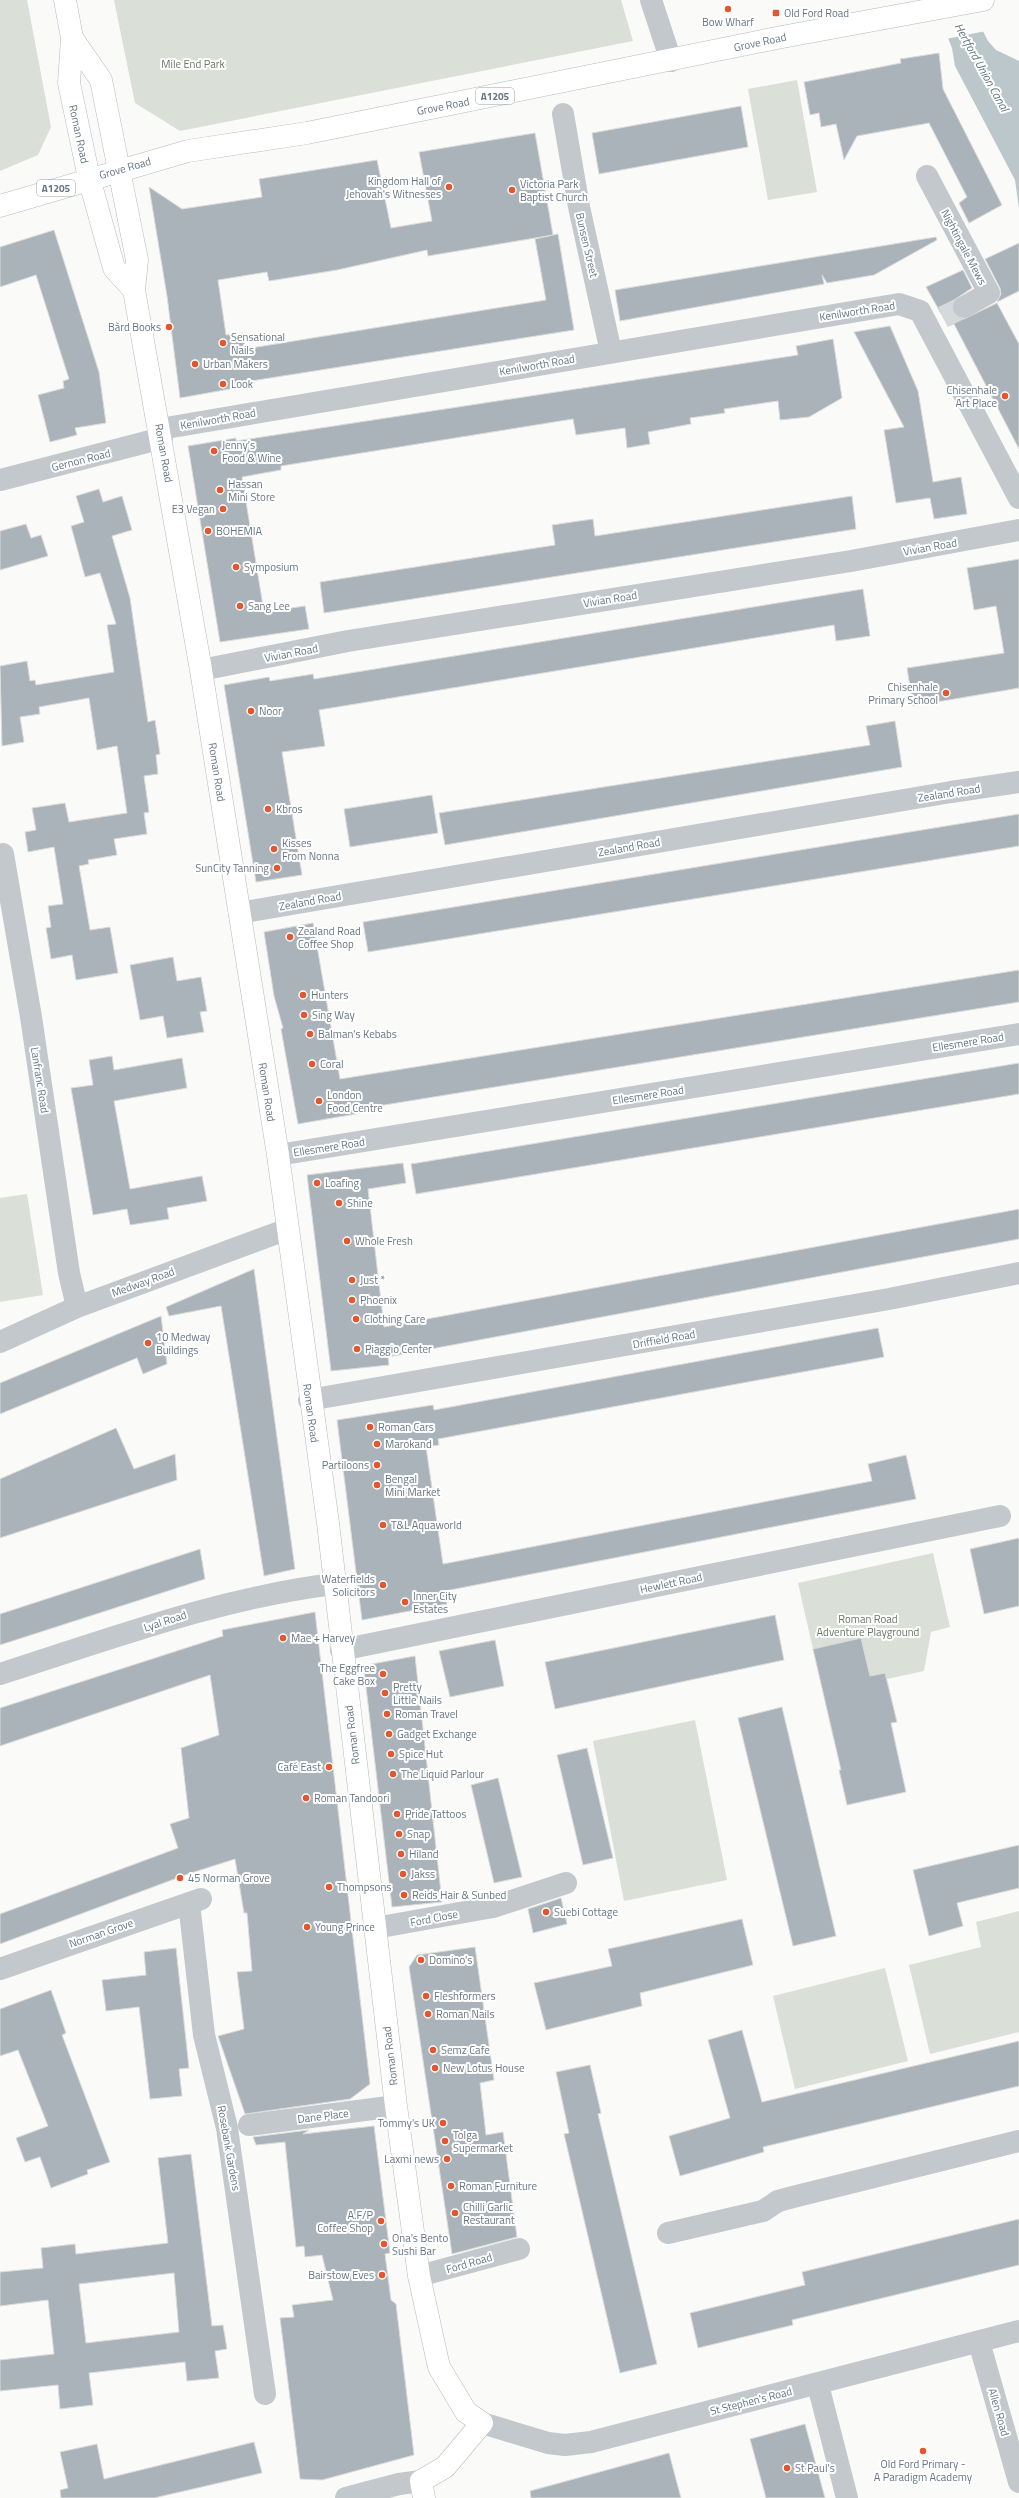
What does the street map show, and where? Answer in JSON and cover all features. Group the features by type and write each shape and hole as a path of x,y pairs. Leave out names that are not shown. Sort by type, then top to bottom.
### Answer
{"main road":[{"name":"Roman Road","path":"65,0 72,38 69,82 89,178 114,268 134,290"},
{"name":"Grove Road","path":"0,206 89,178 188,151 306,133 894,16 983,0"},
{"name":"Roman Road","path":"72,38 101,80 138,260 134,290 161,434 201,670 278,1155 334,1584 396,2106 419,2276 439,2366 466,2412 482,2423"},
{"path":"423,2489 445,2467 482,2423"}],"street":[{"path":"651,0 671,61"},
{"name":"Bunsen Street","path":"563,114 579,207 611,352"},
{"name":"Nightingale Mews","path":"927,176 989,293 964,307"},
{"name":"Kenilworth Road","path":"161,434 611,352 899,304 914,307 936,322 1019,498"},
{"name":"Gernon Road","path":"0,480 161,434"},
{"name":"Vivian Road","path":"201,670 348,641 857,560 1019,530"},
{"name":"Zealand Road","path":"239,913 951,792 1019,782"},
{"name":"Lanfranc Road","path":"2,854 32,1024 69,1274 77,1306"},
{"name":"Ellesmere Road","path":"278,1155 1019,1034"},
{"name":"Medway Road","path":"0,1342 77,1306 288,1230"},
{"name":"Driffield Road","path":"309,1400 889,1300 1019,1273"},
{"name":"Hewlett Road","path":"341,1650 1000,1516"},
{"name":"Lyal Road","path":"0,1674 197,1611 277,1593 334,1584"},
{"name":"Ford Close","path":"375,1928 493,1907 566,1883"},
{"name":"Norman Grove","path":"0,1969 196,1901"},
{"name":"Rosebank Gardens","path":"196,1901 204,2035 227,2128 265,2394"},
{"name":"Dane Place","path":"249,2125 396,2106"},
{"path":"668,2233 763,2211 778,2201 793,2197 1019,2141"},
{"name":"Ford Road","path":"419,2276 518,2249"},
{"name":"St Stephen's Road","path":"482,2423 548,2443 565,2445 625,2434 1019,2331"},
{"name":"Allen Road","path":"979,2342 1019,2482"},
{"path":"818,2384 847,2498"},
{"path":"346,2498 399,2484 423,2489"}],"green space":[{"path":"0,0 27,0 51,127 38,155 0,171"},
{"name":"Mile End Park","path":"114,0 621,0 633,41 180,131 135,103"},
{"path":"797,80 817,192 768,200 748,89"},
{"path":"27,1194 43,1295 0,1302 0,1198"},
{"name":"Roman Road Adventure Playground","path":"933,1553 950,1627 931,1632 924,1671 887,1679 897,1722 833,1737 798,1583"},
{"path":"695,1720 727,1880 624,1901 593,1741"},
{"path":"1019,1911 1019,2032 930,2054 909,1965 981,1947 976,1922"},
{"path":"885,1968 908,2061 795,2089 773,1996"}],"water":[{"name":"Hertford Union Canal","path":"933,0 967,0 988,41 996,50 1019,61 1019,208 1015,180 955,66 952,48"}],"pier":[{"path":"931,0 969,0 986,31 946,39"}],"building":[{"path":"939,53 943,89 1002,205 969,223 959,203 967,197 929,123 857,136 844,160 836,124 821,127 819,113 810,115 804,82 901,63 900,59"},
{"path":"741,106 748,147 599,174 592,133"},
{"path":"535,133 553,235 428,256 427,250 337,270 269,281 267,272 218,280 226,335 243,333 245,349 546,300 535,239 558,234 574,330 251,381 252,385 180,398 167,296 149,187 182,209 262,197 259,179 377,160 391,228 432,221 419,152"},
{"path":"54,230 99,372 106,423 75,428 77,435 50,442 38,395 64,388 63,381 69,379 36,275 0,287 0,247"},
{"path":"936,237 937,240 874,275 827,283 822,275 824,284 620,321 615,290"},
{"path":"1019,243 1019,291 997,302 1001,294 1000,288 985,259"},
{"name":"Chisenhale Art Place","path":"963,270 972,288 954,300 952,307 953,313 964,319 997,303 1019,344 1019,449 954,324 948,326 926,287"},
{"path":"890,326 918,391 933,482 961,477 967,514 934,519 930,498 896,503 884,430 904,427 854,332"},
{"path":"833,339 842,398 809,417 780,420 778,401 724,409 725,413 690,418 691,424 648,432 650,444 627,448 625,428 576,435 573,419 281,466 281,470 242,477 264,612 305,606 309,629 220,642 188,446 236,438 236,441 798,355 796,346"},
{"path":"99,489 103,502 122,496 132,530 112,536 130,598 148,722 155,720 160,754 156,755 158,774 144,776 149,812 144,813 147,834 114,839 117,855 88,860 89,864 79,866 90,930 110,927 118,973 76,980 72,955 51,959 46,928 51,927 48,906 63,904 54,847 28,852 25,832 36,830 32,808 65,803 69,822 127,813 117,746 97,750 89,698 39,707 40,714 20,717 24,742 2,746 0,666 27,661 30,681 35,680 36,685 114,672 107,625 116,624 100,573 85,577 71,526 84,522 76,496"},
{"path":"852,496 856,529 324,613 320,582 555,545 552,525 593,519 595,536"},
{"path":"26,524 31,538 41,535 48,556 0,570 0,531"},
{"path":"1019,559 1019,688 913,706 907,668 1004,653 996,606 974,610 967,568"},
{"path":"863,589 870,636 836,641 834,625 319,710 325,746 282,752 302,875 256,882 224,685 269,677 270,681 313,674 314,679"},
{"path":"895,721 902,767 445,845 439,813 870,745 866,726"},
{"path":"432,795 438,833 350,847 344,809"},
{"path":"1019,814 1019,846 368,952 363,922"},
{"path":"313,923 340,1079 1019,970 1019,1002 372,1107 373,1111 298,1124 281,1029 283,1028 274,996 264,932"},
{"path":"173,957 177,981 201,977 207,1011 200,1012 204,1032 167,1038 163,1016 140,1020 130,965"},
{"path":"112,1056 114,1070 182,1058 187,1088 114,1101 130,1189 202,1176 207,1201 167,1208 169,1219 130,1225 127,1209 93,1215 71,1088 93,1085 89,1060"},
{"path":"1019,1063 1019,1094 416,1194 411,1164"},
{"path":"403,1163 406,1183 368,1189 384,1327 1019,1209 1019,1239 388,1357 389,1365 331,1371 307,1175"},
{"path":"254,1269 295,1569 264,1576 221,1306 169,1316 166,1307"},
{"path":"161,1316 167,1364 143,1374 137,1358 0,1414 0,1383"},
{"path":"878,1328 884,1357 438,1439 439,1445 426,1447 443,1564 872,1481 868,1464 906,1455 916,1499 445,1591 447,1604 362,1620 337,1420 433,1405 434,1410"},
{"path":"116,1428 134,1469 175,1454 177,1480 0,1538 0,1479"},
{"path":"1019,1538 1019,1606 984,1614 970,1549"},
{"path":"200,1549 205,1579 0,1645 0,1614"},
{"path":"315,1612 370,2084 350,2099 245,2114 218,2036 244,2029 237,1972 252,1971 247,1913 244,1913 235,1859 188,1874 0,1944 0,1914 178,1848 170,1824 189,1818 181,1748 219,1735 210,1675 0,1746 0,1708 223,1636 222,1630"},
{"path":"775,1615 784,1660 555,1709 545,1662"},
{"path":"861,1638 870,1676 885,1673 897,1722 891,1723 906,1792 847,1805 839,1770 841,1770 813,1649"},
{"path":"495,1640 504,1686 450,1697 439,1651"},
{"path":"415,1656 442,1902 392,1907 364,1670 372,1664"},
{"path":"782,1707 836,1936 793,1946 738,1718"},
{"path":"587,1748 613,1858 583,1865 557,1755"},
{"path":"498,1778 522,1877 494,1883 471,1785"},
{"path":"1019,1845 1019,1888 957,1903 963,1926 929,1936 913,1870"},
{"name":"Suebi Cottage","path":"561,1898 567,1924 533,1933 528,1909"},
{"path":"742,1919 753,1965 640,1993 642,2006 546,2030 534,1983 612,1966 608,1949"},
{"path":"475,1947 494,2080 480,2083 486,2135 503,2132 517,2237 452,2254 409,1967 417,1955"},
{"path":"176,1948 189,2068 179,2069 182,2096 150,2099 139,2007 106,2011 102,1980 146,1975 144,1952"},
{"path":"51,1990 66,2033 62,2035 110,2162 87,2170 88,2174 51,2188 40,2157 25,2162 16,2138 48,2126 18,2050 0,2056 0,2009"},
{"path":"742,2030 762,2102 1019,2041 1019,2086 763,2147 764,2152 680,2176 669,2136 730,2118 708,2040"},
{"path":"590,2065 601,2113 598,2114 657,2364 620,2373 564,2134 569,2133 556,2072"},
{"path":"374,2126 390,2253 385,2254 391,2300 396,2304 414,2455 322,2480 300,2479 280,2318 294,2317 292,2305 333,2300 322,2255 305,2257 304,2246 296,2247 285,2142 256,2145 253,2137 309,2130 303,2134"},
{"path":"191,2154 212,2326 223,2325 227,2349 215,2351 219,2378 187,2381 185,2362 89,2373 93,2405 60,2409 58,2385 0,2391 0,2360 54,2354 48,2300 0,2306 0,2272 43,2268 41,2248 75,2244 76,2254 168,2243 158,2158","holes":["174,2273 179,2332 86,2343 79,2284"]},
{"path":"1019,2219 1019,2265 792,2320 793,2325 698,2348 690,2313 805,2285 802,2272"},
{"name":"St Paul's","path":"805,2424 825,2498 766,2498 750,2439"},
{"path":"254,2442 262,2473 154,2498 61,2498 60,2490 68,2488 60,2452 97,2444 104,2479"},
{"path":"669,2453 681,2498 531,2498 530,2491"}],"tunnel":[{"path":"943,317 964,307"}],"place":[{"name":"Bow Wharf","path":"728,9"},
{"name":"Old Ford Road","path":"776,13"},
{"name":"Kingdom Hall of Jehovah's Witnesses","path":"449,187"},
{"name":"Victoria Park Baptist Church","path":"512,190"},
{"name":"Bàrd Books","path":"169,327"},
{"name":"Sensational Nails","path":"223,343"},
{"name":"Urban Makers","path":"195,364"},
{"name":"Look","path":"223,384"},
{"name":"Chisenhale Art Place","path":"1005,396"},
{"name":"Jenny's Food & Wine","path":"214,451"},
{"name":"Hassan Mini Store","path":"220,490"},
{"name":"E3 Vegan","path":"223,509"},
{"name":"BOHEMIA","path":"208,531"},
{"name":"Symposium","path":"236,567"},
{"name":"Sang Lee","path":"240,606"},
{"name":"Chisenhale Primary School","path":"946,693"},
{"name":"Noor","path":"251,711"},
{"name":"Kbros","path":"268,809"},
{"name":"Kisses From Nonna","path":"274,849"},
{"name":"SunCity Tanning","path":"277,868"},
{"name":"Zealand Road Coffee Shop","path":"290,937"},
{"name":"Hunters","path":"303,995"},
{"name":"Sing Way","path":"304,1015"},
{"name":"Balman's Kebabs","path":"310,1034"},
{"name":"Coral","path":"312,1064"},
{"name":"London Food Centre","path":"319,1101"},
{"name":"Loafing","path":"317,1183"},
{"name":"Shine","path":"339,1203"},
{"name":"Whole Fresh","path":"347,1241"},
{"name":"Just *","path":"352,1280"},
{"name":"Phoenix","path":"352,1300"},
{"name":"Clothing Care","path":"356,1319"},
{"name":"10 Medway Buildings","path":"148,1343"},
{"name":"Piaggio Center","path":"357,1349"},
{"name":"Roman Cars","path":"370,1427"},
{"name":"Marokand","path":"377,1444"},
{"name":"Partiloons","path":"377,1465"},
{"name":"Bengal Mini Market","path":"377,1485"},
{"name":"T&L Aquaworld","path":"383,1525"},
{"name":"Waterfields Solicitors","path":"383,1585"},
{"name":"Inner City Estates","path":"405,1602"},
{"name":"Mae + Harvey","path":"283,1638"},
{"name":"The Eggfree Cake Box","path":"383,1674"},
{"name":"Pretty Little Nails","path":"385,1693"},
{"name":"Roman Travel","path":"387,1714"},
{"name":"Gadget Exchange","path":"389,1734"},
{"name":"Spice Hut","path":"391,1754"},
{"name":"Café East","path":"329,1767"},
{"name":"The Liquid Parlour","path":"393,1774"},
{"name":"Roman Tandoori","path":"306,1798"},
{"name":"Pride Tattoos","path":"397,1814"},
{"name":"Snap","path":"399,1834"},
{"name":"Hiland","path":"401,1854"},
{"name":"Jakss","path":"403,1874"},
{"name":"45 Norman Grove","path":"180,1878"},
{"name":"Thompsons","path":"329,1887"},
{"name":"Reids Hair & Sunbed","path":"404,1895"},
{"name":"Suebi Cottage","path":"546,1912"},
{"name":"Young Prince","path":"307,1927"},
{"name":"Domino's","path":"421,1960"},
{"name":"Fleshformers","path":"426,1996"},
{"name":"Roman Nails","path":"428,2014"},
{"name":"Semz Cafe","path":"433,2050"},
{"name":"New Lotus House","path":"435,2068"},
{"name":"Tommy's UK","path":"443,2123"},
{"name":"Tolga Supermarket","path":"445,2141"},
{"name":"Laxmi news","path":"447,2159"},
{"name":"Roman Furniture","path":"451,2186"},
{"name":"Chilli Garlic Restaurant","path":"455,2213"},
{"name":"A.F/P Coffee Shop","path":"381,2221"},
{"name":"Ona's Bento Sushi Bar","path":"384,2244"},
{"name":"Bairstow Eves","path":"382,2275"},
{"name":"Old Ford Primary - A Paradigm Academy","path":"923,2451"},
{"name":"St Paul's","path":"787,2468"}]}
